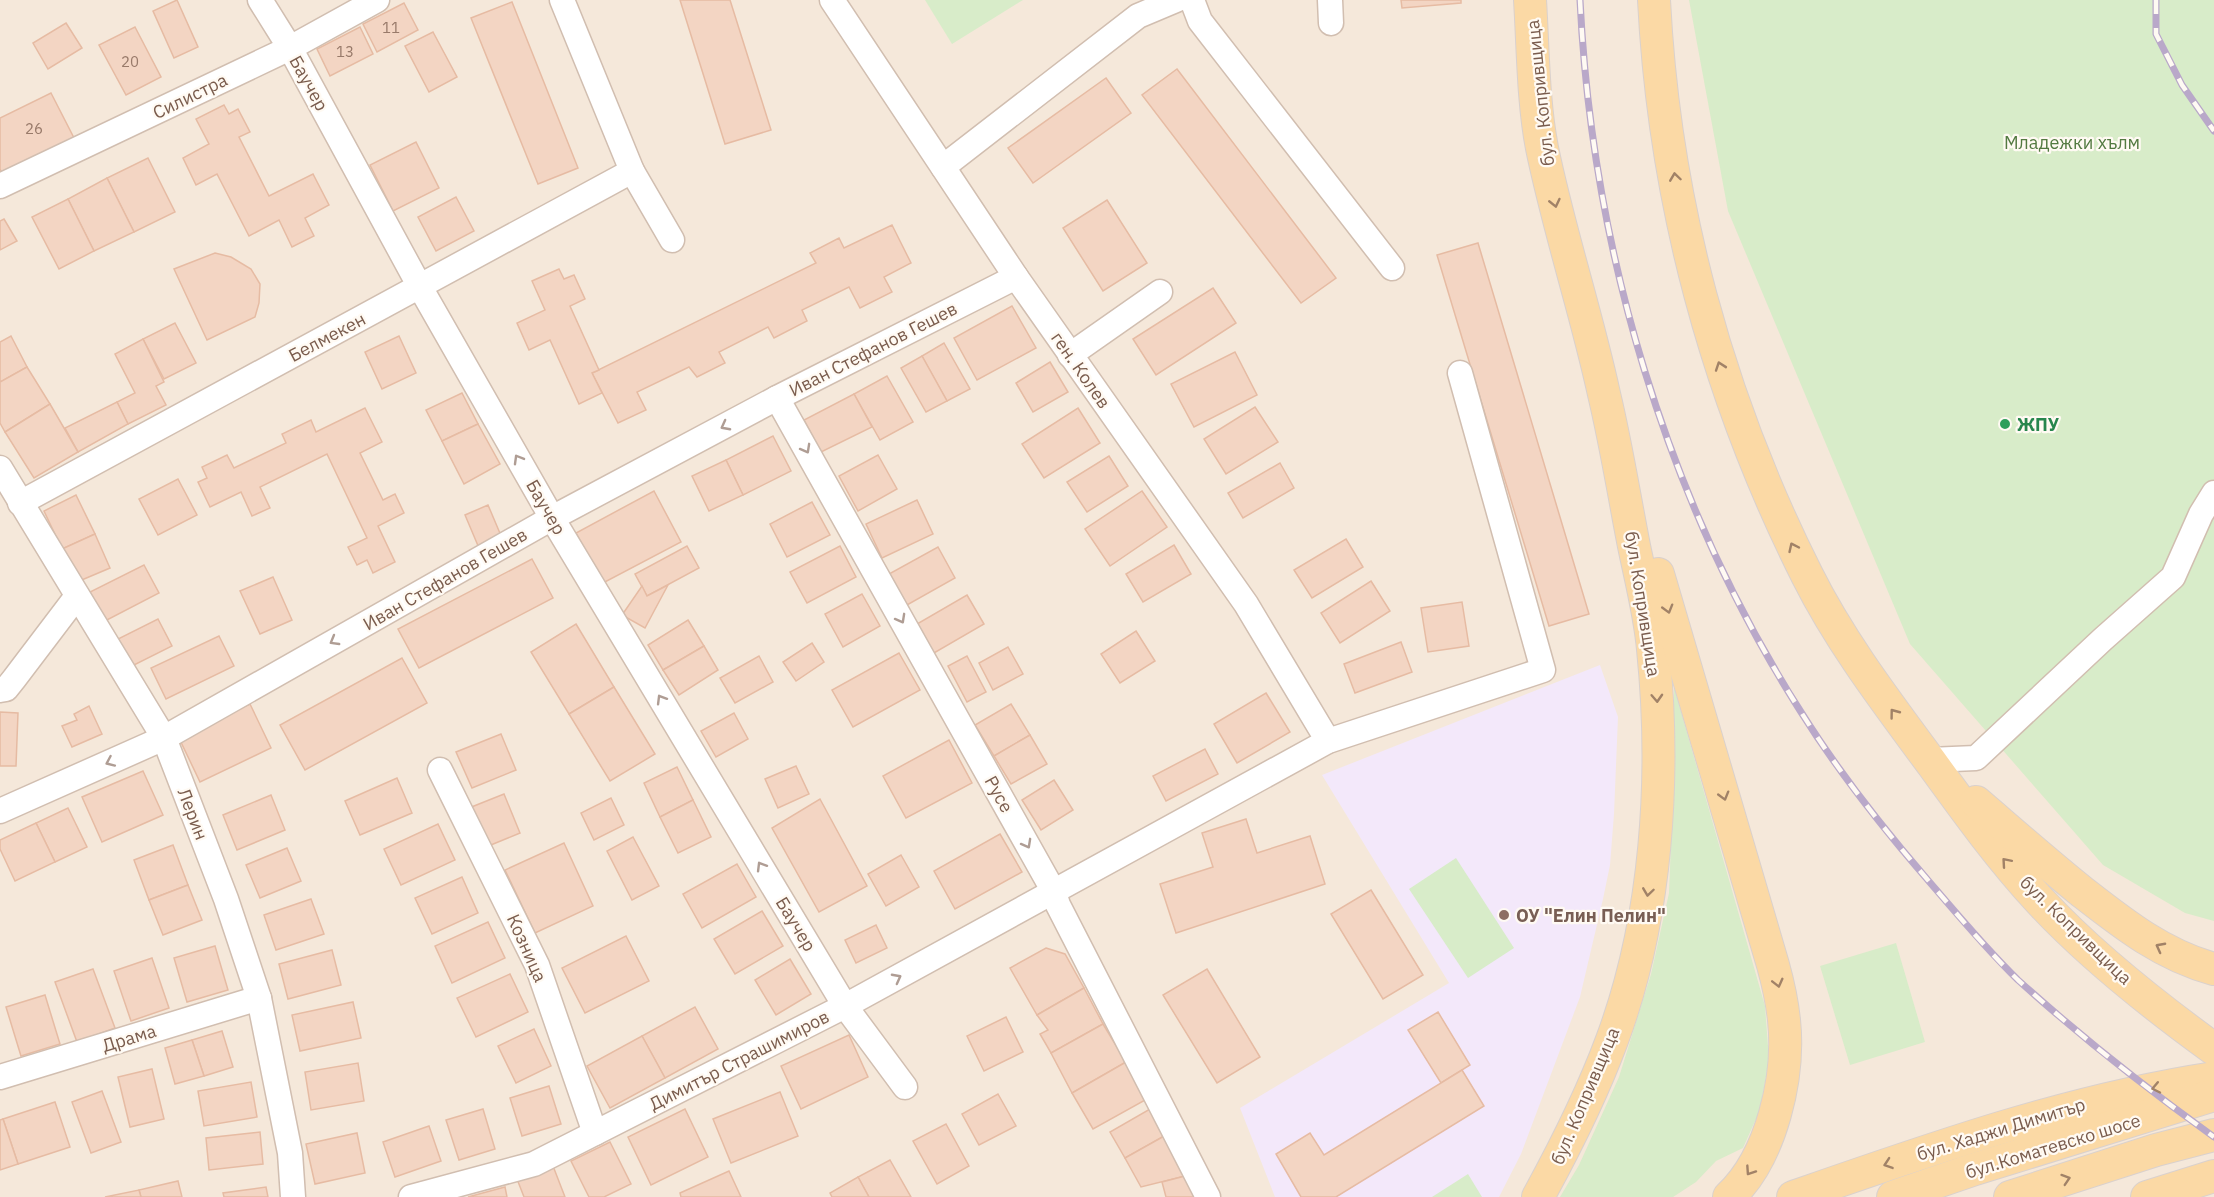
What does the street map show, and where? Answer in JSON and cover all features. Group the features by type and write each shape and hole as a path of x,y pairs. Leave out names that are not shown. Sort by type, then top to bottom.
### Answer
{"main road":[{"name":"бул. Копривщица","path":"1530,0 1541,145 1571,271 1604,392 1653,646 1658,748 1656,817 1643,925 1615,1030 1570,1138 1538,1197"},
{"name":"бул. Копривщица","path":"1654,0 1662,87 1679,206 1701,302 1733,403 1752,453 1807,577 1876,690 1995,849 2041,902 2093,951 2154,1003 2214,1049"},
{"path":"1604,392 1780,994 1784,1022 1784,1052 1776,1105 1764,1145 1755,1163 1729,1197"},
{"path":"1929,760 2036,855 2126,926 2169,952 2214,969"},
{"name":"бул. Хаджи Димитър","path":"1793,1197 1992,1129 2111,1098 2214,1078"},
{"name":"бул.Коматевско шосе","path":"1893,1197 1975,1169 2214,1095"},
{"path":"2010,1197 2157,1150 2214,1135"},
{"path":"2147,1197 2214,1176"}],"street":[{"name":"Баучер","path":"260,0 290,48 420,287 552,518 845,1006 905,1087"},
{"name":"Силистра","path":"0,186 290,48 377,0"},
{"path":"562,0 633,171 672,240"},
{"name":"ген. Колев","path":"832,0 1016,277 1246,604 1328,741"},
{"path":"943,167 1138,16 1176,0"},
{"path":"1192,0 1200,21 1392,268"},
{"name":"Белмекен","path":"20,503 633,171"},
{"name":"Иван Стефанов Гешев","path":"0,811 164,738 552,518 777,398 1016,277"},
{"path":"1070,355 1160,292"},
{"name":"Димитър Страшимиров","path":"411,1197 534,1164 845,1006 1328,741 1543,670 1460,373"},
{"name":"Русе","path":"777,398 1054,892 1063,915 1208,1197"},
{"name":"Лерин","path":"0,468 164,738 226,899 259,998 290,1153 293,1197"},
{"path":"1929,760 1976,758 2173,577 2201,514 2214,493"},
{"path":"0,690 6,689 15,679 77,596"},
{"name":"Козница","path":"440,770 537,965 595,1133"},
{"name":"Драма","path":"0,1077 259,998"}],"shaded area":[{"path":"0,0 2214,0 2214,1197 0,1197"},
{"name":"ОУ \"Елин Пелин\"","path":"1600,665 1618,717 1610,865 1580,997 1521,1154 1499,1197 1275,1197 1240,1108 1449,983 1322,775"}],"green space":[{"path":"925,0 1023,0 952,44"},
{"name":"Младежки хълм","path":"1689,0 2214,0 2214,921 2185,913 2103,865 1910,644 1728,211"},
{"path":"1674,687 1765,1006 1769,1059 1760,1110 1743,1148 1716,1161 1696,1182 1673,1197 1560,1197 1579,1165 1619,1077 1651,974 1669,893 1674,765"},
{"path":"1456,858 1514,948 1468,978 1409,889"},
{"path":"1896,943 1925,1042 1850,1065 1820,966"},
{"path":"1468,1174 1482,1197 1432,1197"}],"building":[{"path":"177,0 198,47 174,58 153,11"},
{"path":"680,0 730,0 771,130 725,144"},
{"path":"1401,0 1461,0 1461,3 1402,8"},
{"path":"512,2 578,168 538,184 471,18"},
{"path":"404,3 418,30 377,52 363,24"},
{"path":"66,23 82,48 48,69 33,43"},
{"path":"135,27 161,77 126,95 99,45"},
{"path":"360,27 373,54 330,76 317,49"},
{"path":"433,32 457,77 429,92 405,46"},
{"path":"1177,69 1336,278 1301,303 1142,95"},
{"path":"1106,78 1131,113 1033,183 1008,148"},
{"path":"51,93 74,138 2,173 0,169 0,118"},
{"path":"224,105 229,114 238,109 250,132 239,137 269,196 313,174 329,205 305,218 314,236 292,247 279,220 249,236 217,174 196,185 183,158 209,144 196,119"},
{"path":"416,142 439,188 393,211 370,165"},
{"path":"148,158 175,212 134,232 107,178"},
{"path":"107,178 134,232 94,251 68,199"},
{"path":"456,197 474,231 436,251 418,217"},
{"path":"68,199 94,251 59,269 32,217"},
{"path":"1107,200 1147,263 1103,291 1063,228"},
{"path":"4,219 17,241 0,250 0,221"},
{"path":"892,225 911,263 884,277 892,292 860,308 849,287 802,310 807,321 774,338 768,327 719,352 725,363 697,377 689,367 637,392 646,410 618,423 592,373 816,263 810,253 839,238 844,248"},
{"path":"1478,243 1589,614 1549,626 1437,255"},
{"path":"215,253 231,257 251,269 260,284 259,303 255,317 207,340 174,269"},
{"path":"559,269 564,279 574,275 585,299 570,306 599,370 592,373 602,393 579,404 550,340 529,350 517,323 545,310 532,281"},
{"path":"1213,288 1236,323 1156,375 1133,339"},
{"path":"1012,306 1036,348 977,380 954,338"},
{"path":"175,323 196,363 164,379 143,339"},
{"path":"11,336 27,367 0,382 0,342"},
{"path":"399,336 416,373 382,389 365,352"},
{"path":"143,339 164,382 156,386 166,405 128,424 117,402 135,393 115,354"},
{"path":"944,343 970,389 947,401 922,356"},
{"path":"1235,352 1257,395 1194,427 1171,384"},
{"path":"922,356 947,401 926,412 901,368"},
{"path":"1050,362 1068,392 1033,412 1016,383"},
{"path":"27,367 50,404 5,432 0,423 0,382"},
{"path":"887,376 913,422 880,440 854,394"},
{"path":"462,393 478,424 442,441 426,410"},
{"path":"854,394 872,427 821,452 804,420"},
{"path":"117,402 128,424 78,452 65,428"},
{"path":"50,404 78,452 34,478 5,432"},
{"path":"1255,407 1278,442 1226,474 1204,439"},
{"path":"365,408 382,442 360,453 383,500 395,494 404,513 378,526 395,562 373,573 367,560 357,565 348,547 367,538 327,454 260,487 270,508 252,516 241,492 210,507 198,482 207,478 202,467 227,455 234,468 286,443 282,434 311,420 316,432"},
{"path":"1078,408 1100,443 1044,478 1022,444"},
{"path":"478,424 500,464 464,484 442,441"},
{"path":"773,436 791,471 743,495 726,460"},
{"path":"878,455 897,489 858,511 839,476"},
{"path":"1109,456 1128,486 1087,512 1067,482"},
{"path":"726,460 743,495 709,511 692,476"},
{"path":"1280,463 1294,488 1243,518 1228,493"},
{"path":"178,479 197,515 158,535 139,499"},
{"path":"654,491 681,542 603,583 576,533"},
{"path":"1142,491 1167,527 1110,566 1085,529"},
{"path":"76,495 95,534 62,549 44,511"},
{"path":"917,500 933,534 882,558 866,524"},
{"path":"812,502 830,535 787,557 770,524"},
{"path":"488,505 502,538 479,548 465,515"},
{"path":"95,534 110,568 77,582 62,549"},
{"path":"1346,539 1363,567 1312,598 1294,570"},
{"path":"1174,545 1191,574 1143,602 1126,574"},
{"path":"687,546 699,568 647,596 635,574"},
{"path":"840,546 856,577 807,603 790,572"},
{"path":"938,547 955,578 907,605 889,574"},
{"path":"532,559 553,598 419,668 398,629"},
{"path":"144,565 159,593 105,621 90,592"},
{"path":"273,577 292,620 260,634 240,591"},
{"path":"1371,581 1390,611 1340,643 1321,613"},
{"path":"668,585 645,628 622,615 642,586 647,596"},
{"path":"862,594 880,626 843,647 825,614"},
{"path":"967,595 984,624 934,653 917,624"},
{"path":"1462,602 1469,646 1428,652 1421,608"},
{"path":"158,619 172,646 130,667 116,640"},
{"path":"688,620 704,646 663,670 648,645"},
{"path":"576,624 614,687 569,714 531,652"},
{"path":"1136,631 1155,661 1120,683 1101,654"},
{"path":"219,636 234,666 166,699 151,668"},
{"path":"1401,642 1412,672 1355,693 1344,664"},
{"path":"812,643 824,662 796,681 783,662"},
{"path":"704,646 718,670 679,695 663,670"},
{"path":"1008,647 1023,674 993,690 979,663"},
{"path":"899,653 920,690 853,727 832,690"},
{"path":"759,656 773,682 735,703 720,678"},
{"path":"967,656 986,692 967,702 948,666"},
{"path":"402,658 427,703 305,770 280,725"},
{"path":"614,687 655,754 610,781 569,714"},
{"path":"1266,693 1290,732 1237,763 1214,724"},
{"path":"250,704 271,748 200,782 179,738"},
{"path":"1011,704 1030,735 994,756 975,725"},
{"path":"89,706 102,734 72,747 62,726 77,720 74,714"},
{"path":"0,712 18,713 16,766 0,766"},
{"path":"734,713 748,739 716,757 701,731"},
{"path":"501,734 516,770 472,788 456,752"},
{"path":"1030,735 1047,764 1011,784 994,756"},
{"path":"949,740 972,783 906,818 883,776"},
{"path":"1205,749 1218,774 1166,801 1153,776"},
{"path":"796,766 809,794 778,808 765,779"},
{"path":"677,767 693,800 660,817 644,783"},
{"path":"143,771 163,815 102,842 82,797"},
{"path":"397,778 412,813 360,835 345,801"},
{"path":"1054,780 1073,810 1041,830 1022,800"},
{"path":"504,794 520,833 486,847 469,808"},
{"path":"271,795 285,830 237,850 223,815"},
{"path":"611,798 624,825 594,840 581,813"},
{"path":"820,799 867,886 819,912 772,828"},
{"path":"693,800 711,837 678,853 660,817"},
{"path":"68,808 87,847 55,862 36,823"},
{"path":"1246,819 1257,853 1310,836 1325,884 1176,933 1160,884 1213,867 1202,833"},
{"path":"36,823 55,862 15,881 0,849 0,840"},
{"path":"438,824 455,860 401,885 384,849"},
{"path":"1000,834 1022,872 955,909 934,871"},
{"path":"633,837 659,886 632,900 607,851"},
{"path":"564,843 593,906 535,933 505,870"},
{"path":"173,845 188,885 149,900 134,860"},
{"path":"287,848 301,881 260,898 246,865"},
{"path":"901,855 919,887 886,906 868,874"},
{"path":"737,864 756,897 702,928 683,894"},
{"path":"462,877 478,913 432,934 415,898"},
{"path":"188,885 202,920 163,935 149,900"},
{"path":"1371,890 1423,975 1383,999 1331,914"},
{"path":"311,899 324,934 276,950 264,915"},
{"path":"762,911 783,946 735,974 714,939"},
{"path":"488,922 505,958 452,983 435,946"},
{"path":"876,925 887,948 856,963 845,940"},
{"path":"626,936 649,981 585,1013 562,968"},
{"path":"215,946 228,990 187,1002 174,958"},
{"path":"1046,948 1065,954 1084,988 1037,1015 1010,968"},
{"path":"332,950 341,985 288,999 279,964"},
{"path":"152,958 169,1008 131,1021 114,971"},
{"path":"790,959 811,994 776,1015 755,980"},
{"path":"93,969 115,1028 77,1042 55,982"},
{"path":"1207,969 1260,1057 1217,1083 1163,995"},
{"path":"510,974 528,1012 476,1037 457,998"},
{"path":"1084,988 1103,1024 1051,1053 1040,1034 1048,1030 1037,1015"},
{"path":"45,995 60,1044 21,1056 6,1007"},
{"path":"353,1002 361,1038 300,1051 292,1015"},
{"path":"695,1007 718,1049 665,1078 642,1036"},
{"path":"1438,1012 1470,1065 1441,1083 1408,1030"},
{"path":"1006,1017 1023,1052 984,1071 967,1036"},
{"path":"1103,1024 1126,1062 1072,1093 1051,1053"},
{"path":"534,1029 551,1066 516,1083 498,1046"},
{"path":"222,1031 233,1067 204,1076 192,1040"},
{"path":"849,1035 868,1077 801,1109 781,1066"},
{"path":"642,1036 665,1078 610,1108 587,1066"},
{"path":"192,1040 204,1076 175,1084 165,1048"},
{"path":"1126,1062 1147,1099 1093,1129 1072,1093"},
{"path":"358,1063 364,1101 311,1110 305,1072"},
{"path":"152,1069 164,1119 130,1127 118,1077"},
{"path":"1462,1070 1484,1106 1336,1197 1301,1197 1276,1154 1310,1133 1324,1155"},
{"path":"251,1082 257,1117 204,1126 198,1091"},
{"path":"549,1086 561,1124 522,1136 510,1098"},
{"path":"102,1091 121,1142 91,1153 72,1102"},
{"path":"780,1092 798,1136 731,1163 713,1119"},
{"path":"998,1094 1016,1126 979,1145 962,1114"},
{"path":"55,1102 70,1147 18,1164 3,1119"},
{"path":"483,1109 495,1149 459,1160 446,1120"},
{"path":"685,1109 708,1157 651,1185 628,1137"},
{"path":"1150,1109 1166,1135 1125,1158 1110,1132"},
{"path":"3,1119 18,1164 0,1170 0,1120"},
{"path":"946,1124 969,1166 937,1184 913,1141"},
{"path":"429,1126 441,1161 395,1177 383,1142"},
{"path":"260,1132 263,1164 209,1170 206,1138"},
{"path":"357,1133 365,1173 315,1184 306,1144"},
{"path":"1166,1135 1189,1175 1141,1187 1125,1158"},
{"path":"610,1142 631,1184 604,1197 589,1197 571,1161"},
{"path":"890,1160 911,1197 869,1197 858,1177"},
{"path":"553,1166 565,1197 524,1197 517,1179"},
{"path":"729,1171 741,1197 681,1197 680,1193"},
{"path":"1189,1175 1195,1197 1166,1197 1162,1182"},
{"path":"858,1177 869,1197 832,1197 830,1193"},
{"path":"178,1181 182,1197 141,1197 139,1190"},
{"path":"266,1187 268,1197 224,1197 223,1193"},
{"path":"505,1187 507,1197 468,1197"},
{"path":"139,1190 141,1197 105,1197"}],"railway":[{"path":"1580,0 1587,93 1601,186 1620,279 1644,370 1675,459 1711,546 1753,631 1801,712 1845,777 1894,839 1983,943 2018,980 2065,1021 2138,1081 2214,1137"},
{"path":"2156,0 2156,34 2182,85 2214,131"}],"place":[{"name":"ЖПУ","path":"2005,424"},
{"name":"ОУ \"Елин Пелин\"","path":"1504,915"}]}
